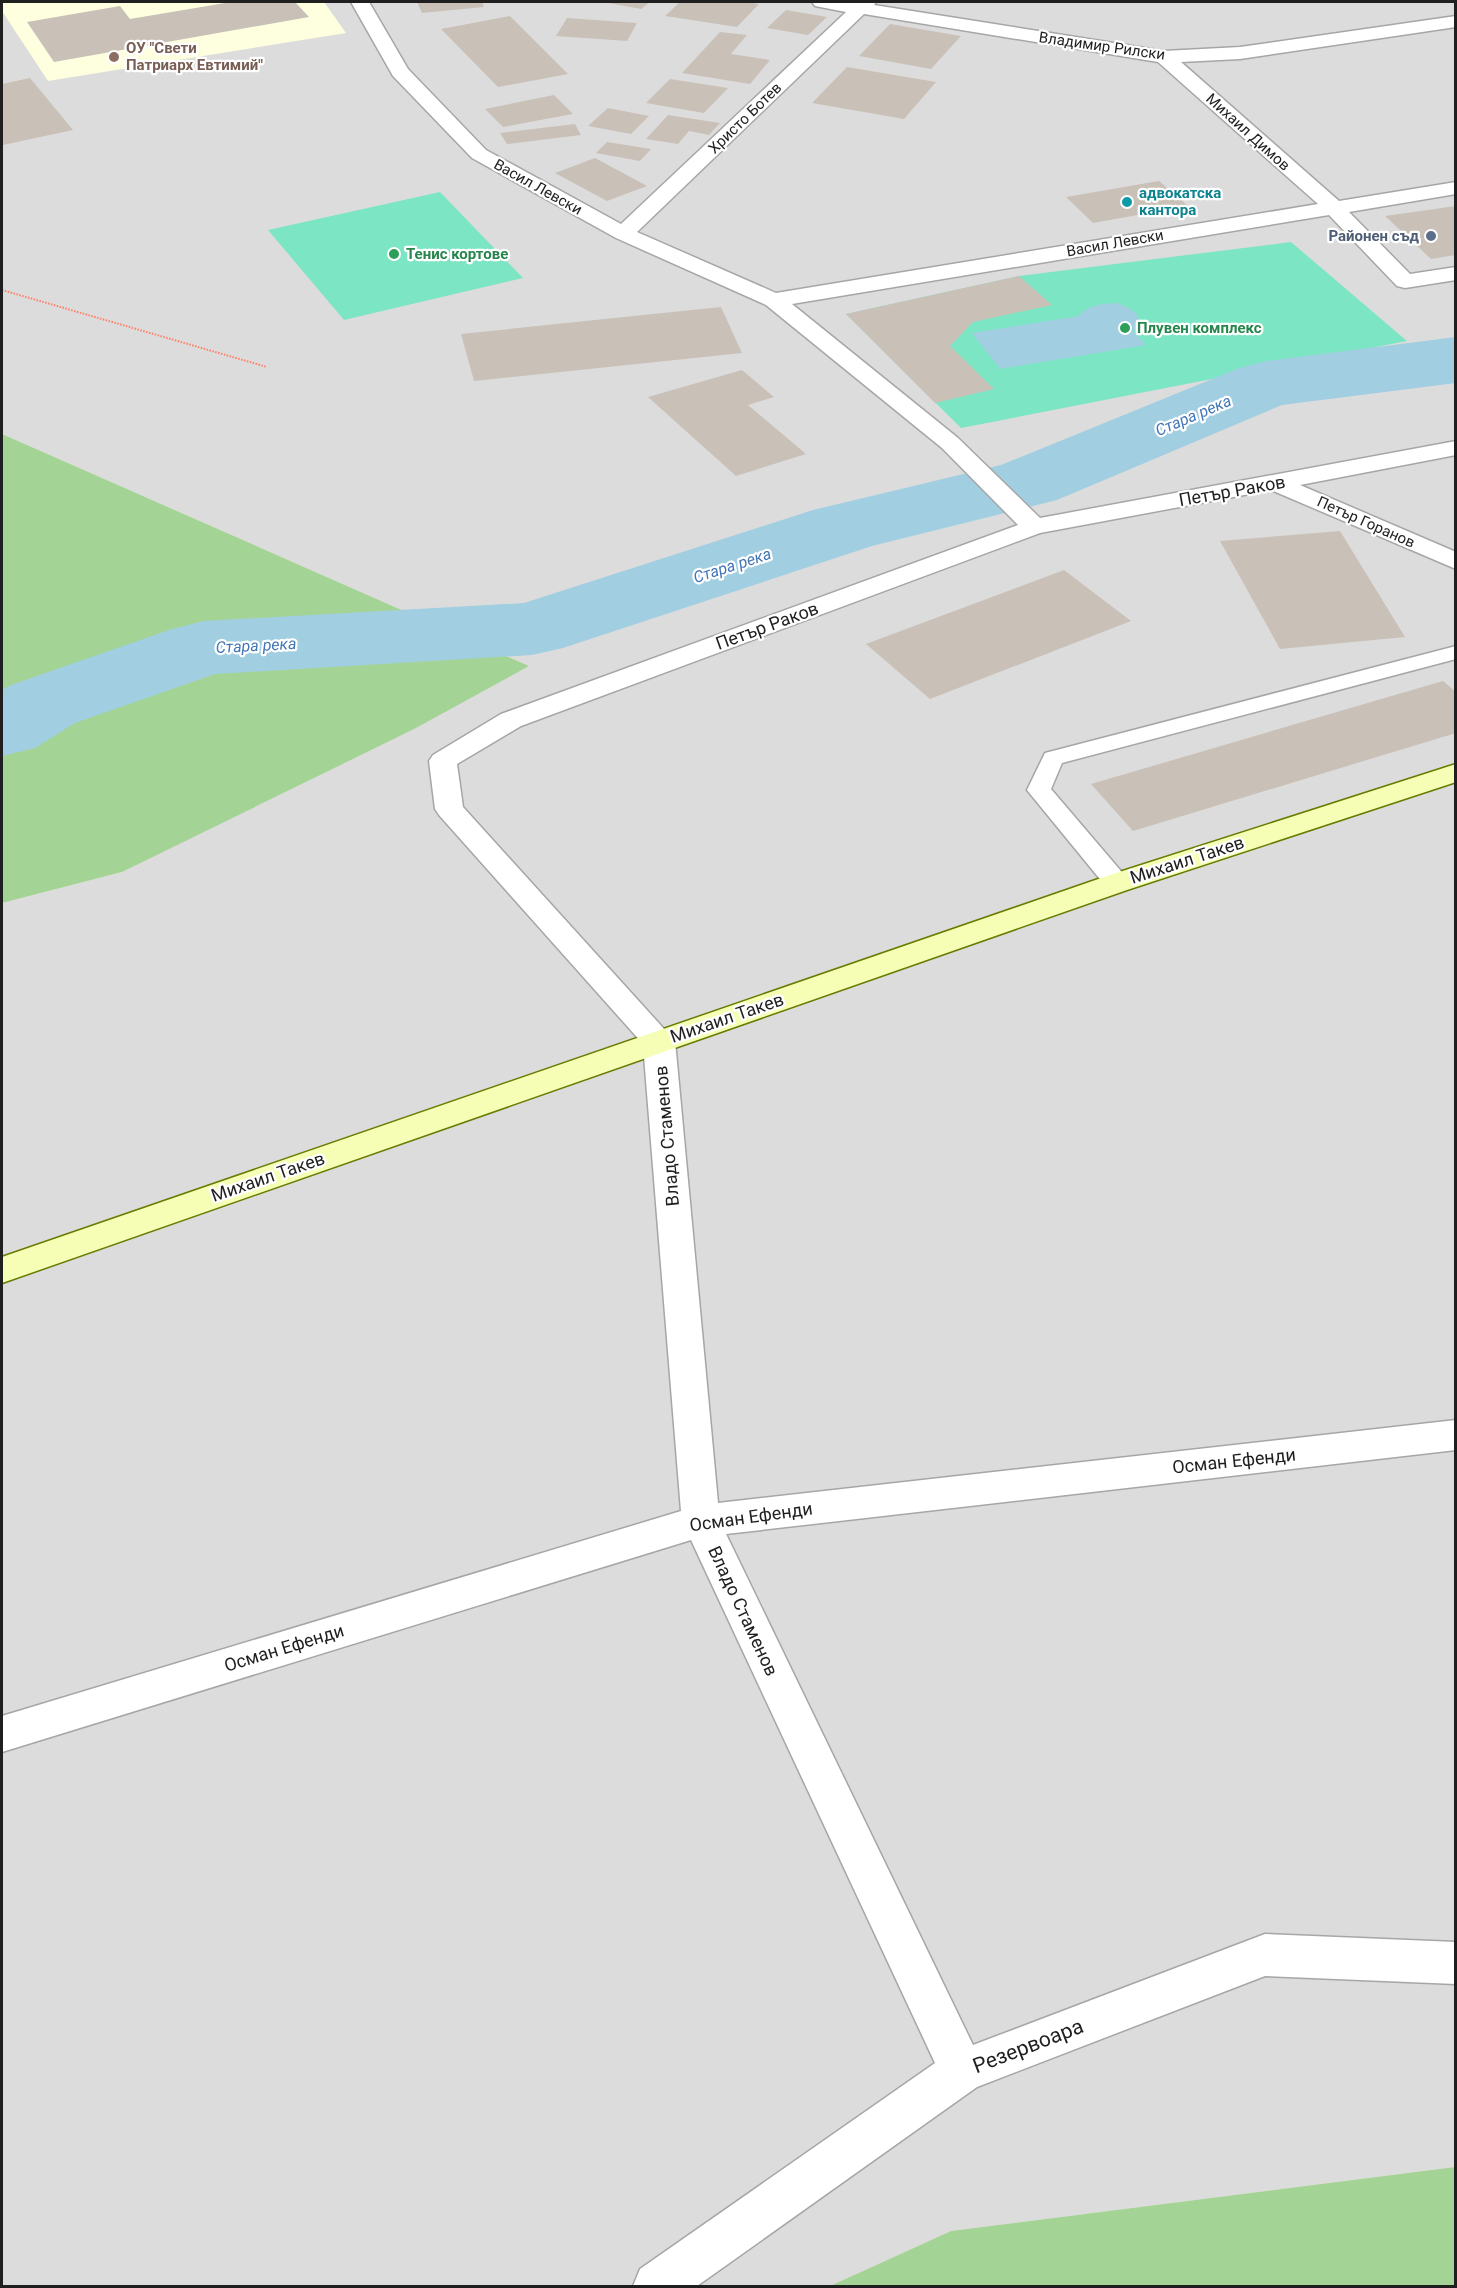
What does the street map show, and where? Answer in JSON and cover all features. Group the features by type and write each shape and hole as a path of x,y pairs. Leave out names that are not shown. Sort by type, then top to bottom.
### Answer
{"main road":[{"name":"Михаил Такев","path":"2,1270 1118,883 1455,772"}],"street":[{"name":"Васил Левски","path":"360,2 400,72 479,154 623,234 774,300 950,443 1034,527"},
{"name":"Владимир Рилски","path":"821,2 863,4 1164,57 1240,53 1455,21"},
{"name":"Христо Ботев","path":"623,234 863,4"},
{"name":"Михаил Димов","path":"1164,57 1332,207"},
{"name":"Васил Левски","path":"774,300 1455,188"},
{"path":"1332,207 1405,280 1455,273"},
{"name":"Петър Раков","path":"659,1041 450,809 443,761 512,720 1034,527 1455,448"},
{"name":"Петър Горанов","path":"1276,483 1455,562"},
{"name":"Владо Стаменов","path":"659,1041 701,1521 962,2071"},
{"name":"Осман Ефенди","path":"2,1734 701,1521 1455,1435"},
{"name":"Резервоара","path":"657,2286 962,2071 1265,1955 1455,1963"}],"lane":[{"path":"1118,883 1039,790 1053,758 1455,652"}],"path":[{"path":"2,290 267,367"}],"shaded area":[{"path":"2,2 1455,2 1455,2167 951,2231 830,2286 2,2286 2,903 122,872 529,666 2,434"},
{"name":"ОУ \"Свети Патриарх Евтимий\"","path":"2,2 324,2 346,33 48,81 2,11"}],"green space":[{"name":"Тенис кортове","path":"440,192 523,278 344,320 268,230"},
{"name":"Плувен комплекс","path":"1291,242 1407,341 961,428 846,314 1019,276"},
{"path":"2,434 529,666 414,729 122,872 2,903"},
{"path":"1455,2167 1455,2286 830,2286 951,2231"}],"water":[{"path":"1117,303 1136,313 1141,325 1133,331 1146,345 1000,369 972,333 1079,316 1091,307"}],"building":[{"path":"231,2 295,2 309,17 54,62 27,22 120,6 130,19"},
{"path":"417,2 482,2 484,7 422,13"},
{"path":"603,2 650,2 641,9"},
{"path":"680,2 759,4 737,27 665,16"},
{"path":"786,10 827,17 808,35 767,28"},
{"path":"510,16 568,74 498,87 441,29"},
{"path":"567,18 637,23 627,41 556,36"},
{"path":"890,24 961,36 931,69 859,56"},
{"path":"720,32 747,35 731,54 770,60 750,84 682,73"},
{"path":"847,67 936,82 904,119 812,103"},
{"path":"30,78 73,130 3,145 2,84"},
{"path":"670,79 728,88 704,113 646,103"},
{"path":"554,95 573,114 503,127 485,109"},
{"path":"608,108 649,116 631,134 588,126"},
{"path":"668,115 720,123 709,135 689,131 678,144 646,139"},
{"path":"575,124 581,135 507,144 500,133"},
{"path":"607,142 651,149 640,161 596,153"},
{"path":"595,158 647,186 607,201 555,173"},
{"name":"адвокатска кантора","path":"1159,181 1188,206 1093,223 1066,197"},
{"name":"Районен съд","path":"1456,206 1456,255 1431,259 1385,216"},
{"path":"1019,276 1052,305 973,322 950,346 994,389 935,403 846,314"},
{"path":"721,307 742,353 474,381 461,334"},
{"path":"742,370 774,397 748,405 806,454 736,476 648,397"},
{"path":"1340,531 1405,637 1280,649 1220,541"},
{"path":"1064,570 1131,621 930,699 866,644"},
{"path":"1443,681 1456,692 1456,733 1133,831 1091,784"}],"waterway":[{"name":"Стара река","path":"2,728 43,704 204,648 532,629 843,528 1028,483 1266,384 1456,360"}],"place":[{"name":"ОУ \"Свети Патриарх Евтимий\"","path":"114,57"},
{"name":"адвокатска кантора","path":"1127,202"},
{"name":"Районен съд","path":"1431,236"},
{"name":"Тенис кортове","path":"394,254"},
{"name":"Плувен комплекс","path":"1125,328"}]}
